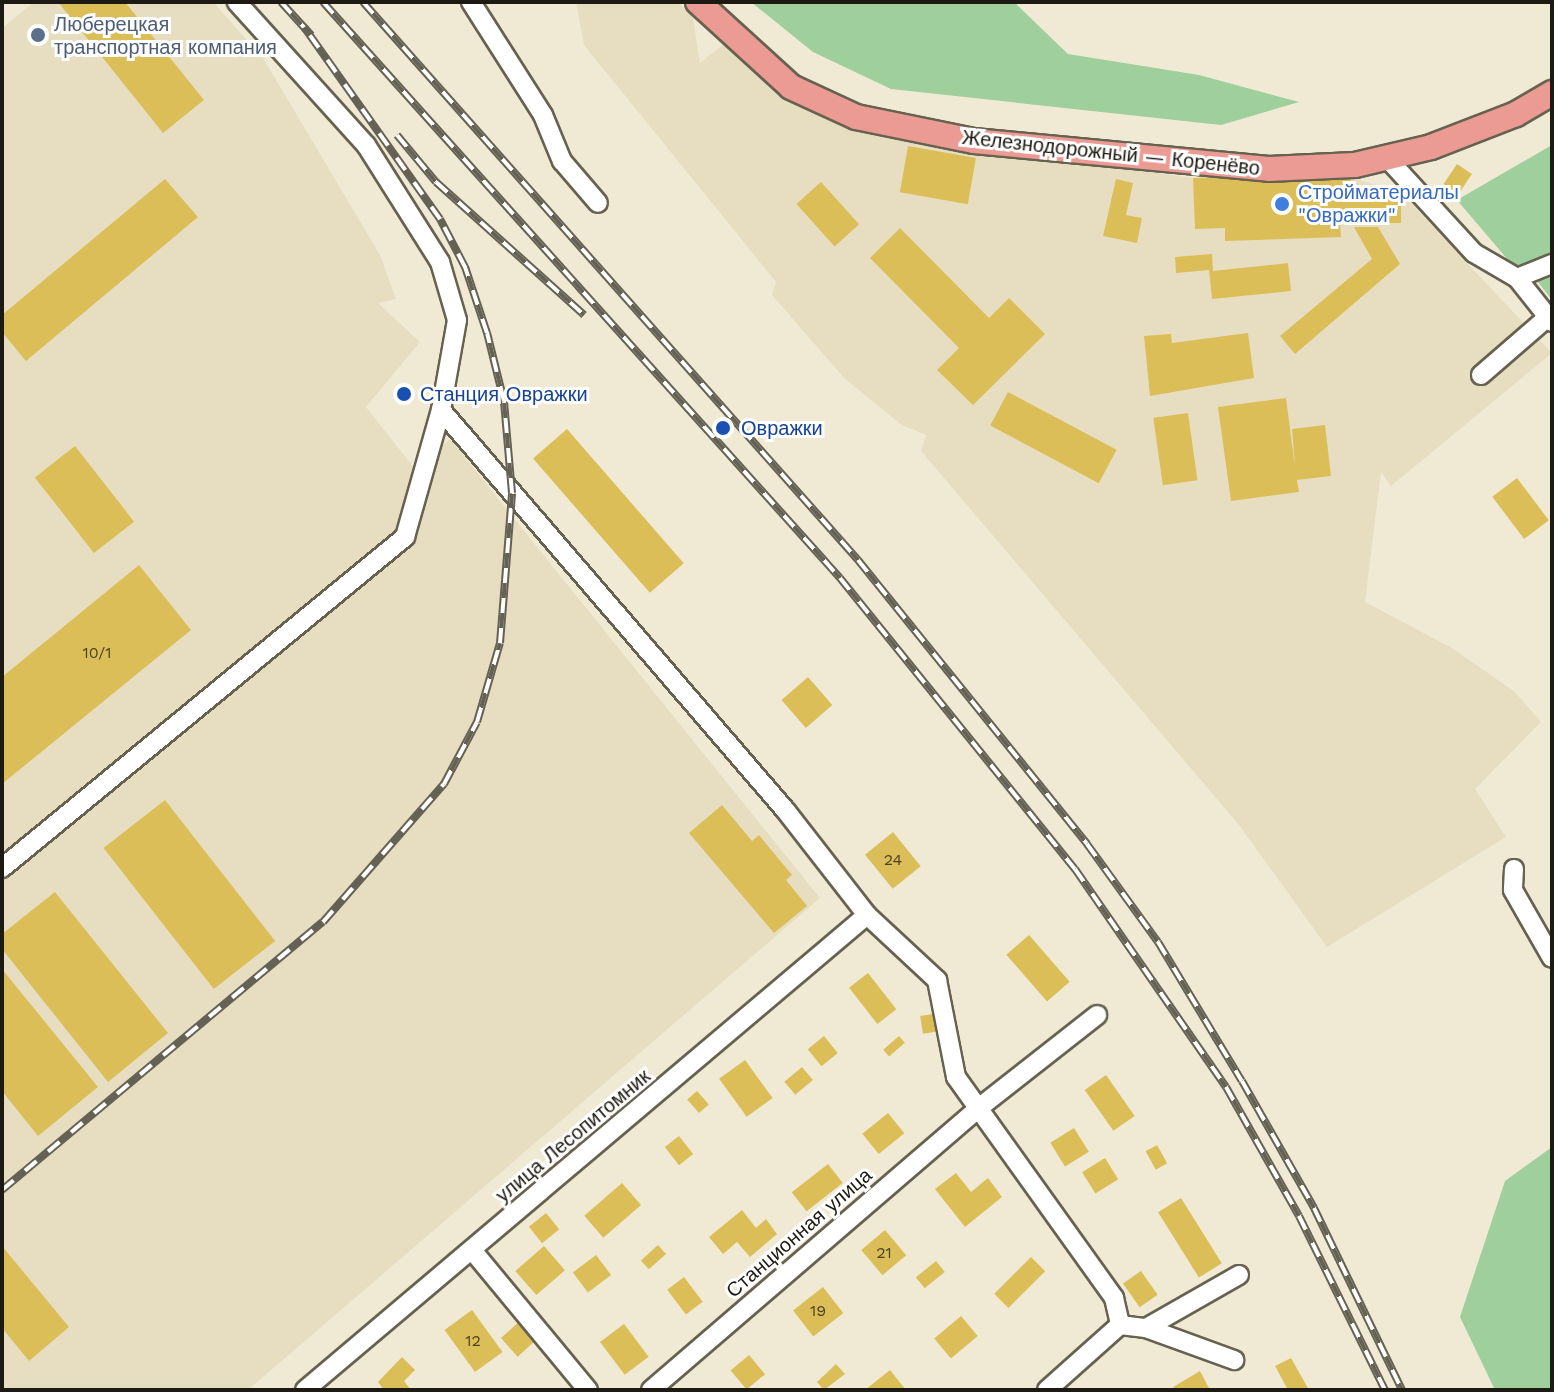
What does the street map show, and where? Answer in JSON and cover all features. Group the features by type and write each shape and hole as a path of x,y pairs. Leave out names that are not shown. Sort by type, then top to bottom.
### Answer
{"main road":[{"name":"Железнодорожный — Коренёво","path":"698,2 791,87 856,117 974,141 1269,169 1355,165 1431,147 1516,114 1552,93"}],"street":[{"path":"2,868 405,537 441,410 457,320 440,262 366,145 237,2"},
{"path":"471,2 543,115 562,161 598,203"},
{"path":"1386,157 1474,253 1517,278 1550,319 1481,375"},
{"path":"1517,278 1552,264"},
{"path":"441,410 786,811 867,915 937,980 956,1077 976,1110 1114,1298 1120,1325"},
{"path":"1514,869 1513,890 1552,958"},
{"name":"улица Лесопитомник","path":"305,1390 867,915"},
{"name":"Станционная улица","path":"651,1390 976,1110 1097,1015"},
{"path":"472,1250 588,1390"},
{"path":"1146,1328 1239,1275"},
{"path":"1047,1390 1120,1325 1146,1328 1234,1360"}],"shaded area":[{"path":"34,2 213,2 263,58 380,255 396,299 378,303 420,342 366,407 415,469 450,439 820,898 248,1390 2,1390 2,28"},
{"path":"576,2 678,2 693,18 700,63 724,44 783,89 854,131 1193,178 1338,173 1401,193 1552,353 1391,486 1381,472 1365,602 1452,648 1515,692 1541,722 1475,789 1506,837 1327,947 1239,825 921,451 926,435 902,425 845,379 772,295 776,282 584,45"}],"green space":[{"path":"751,2 1014,2 1068,54 1199,75 1299,102 1221,125 891,89 813,52"},
{"path":"1552,145 1552,300 1524,264 1514,267 1457,200"},
{"path":"1552,1147 1552,1390 1495,1390 1460,1317 1505,1181"}],"building":[{"path":"58,2 125,2 204,100 163,133"},
{"path":"908,146 976,158 968,204 900,192"},
{"path":"1457,164 1472,174 1459,194 1444,184"},
{"name":"Стройматериалы \"Овражки\"","path":"1338,173 1339,179 1351,178 1351,184 1401,193 1401,223 1340,223 1341,237 1225,241 1225,228 1195,229 1193,178"},
{"path":"165,179 198,217 26,361 2,332 2,315"},
{"path":"1116,179 1133,183 1126,215 1142,218 1137,243 1103,236"},
{"path":"821,182 859,224 835,246 796,204"},
{"path":"1354,227 1378,227 1400,264 1295,354 1280,336 1372,259"},
{"path":"900,228 989,318 1009,298 1045,334 973,405 937,370 959,348 870,258"},
{"path":"1212,254 1213,271 1288,263 1291,291 1212,299 1209,270 1176,273 1175,257"},
{"path":"1248,333 1254,378 1150,396 1144,336 1171,334 1172,343"},
{"path":"1008,392 1117,450 1099,483 990,426"},
{"path":"1286,398 1295,467 1292,429 1325,425 1331,476 1297,480 1299,492 1231,501 1218,407"},
{"path":"1188,413 1197,480 1163,485 1153,418"},
{"path":"567,429 684,563 650,593 533,459"},
{"path":"75,446 134,522 94,553 35,477"},
{"path":"1517,478 1549,520 1524,539 1492,497"},
{"path":"139,565 191,630 2,784 2,677"},
{"path":"808,677 832,705 806,728 782,700"},
{"path":"165,800 275,941 214,989 104,848"},
{"path":"722,805 752,841 759,835 792,875 786,880 807,906 774,933 689,833"},
{"path":"893,832 921,866 893,889 865,855"},
{"path":"55,892 168,1033 108,1082 2,949 2,934"},
{"path":"1029,935 1070,982 1047,1001 1006,955"},
{"path":"2,969 98,1087 38,1136 2,1091"},
{"path":"868,973 896,1009 877,1024 849,988"},
{"path":"933,1014 936,1032 923,1034 920,1016"},
{"path":"824,1036 838,1053 822,1066 808,1049"},
{"path":"899,1036 905,1043 889,1057 883,1050"},
{"path":"745,1060 773,1098 747,1117 719,1079"},
{"path":"802,1067 813,1080 795,1095 784,1082"},
{"path":"1106,1075 1135,1116 1113,1131 1085,1090"},
{"path":"697,1091 709,1105 699,1113 687,1100"},
{"path":"888,1113 904,1133 879,1154 862,1134"},
{"path":"1074,1128 1089,1152 1065,1167 1050,1143"},
{"path":"679,1136 693,1154 679,1165 665,1147"},
{"path":"1157,1145 1167,1163 1156,1170 1146,1151"},
{"path":"1105,1158 1118,1179 1095,1194 1082,1172"},
{"path":"828,1164 843,1183 807,1211 792,1192"},
{"path":"956,1173 971,1192 988,1178 1002,1197 965,1227 935,1189"},
{"path":"622,1183 641,1205 603,1238 584,1216"},
{"path":"1181,1198 1222,1263 1199,1278 1158,1212"},
{"path":"742,1210 756,1228 766,1219 777,1234 750,1257 737,1242 723,1254 709,1237"},
{"path":"546,1213 559,1229 542,1243 529,1227"},
{"path":"885,1230 906,1255 882,1275 861,1250"},
{"path":"658,1245 666,1254 649,1269 641,1260"},
{"path":"2,1246 69,1327 29,1361 2,1328"},
{"path":"544,1246 565,1270 536,1295 515,1271"},
{"path":"596,1255 611,1275 588,1292 573,1272"},
{"path":"1031,1257 1045,1271 1008,1308 994,1294"},
{"path":"936,1261 945,1272 925,1288 916,1277"},
{"path":"1141,1271 1158,1295 1140,1307 1123,1284"},
{"path":"684,1277 703,1302 686,1314 667,1290"},
{"path":"823,1287 843,1313 813,1336 793,1310"},
{"path":"472,1310 503,1352 475,1372 444,1330"},
{"path":"961,1316 978,1336 951,1358 934,1338"},
{"path":"521,1320 538,1339 518,1357 501,1338"},
{"path":"624,1324 649,1357 625,1375 600,1342"},
{"path":"749,1355 765,1374 747,1390 731,1370"},
{"path":"402,1357 415,1370 404,1381 411,1390 384,1390 378,1382"},
{"path":"1291,1358 1309,1390 1288,1390 1275,1366"},
{"path":"836,1364 845,1374 824,1390 817,1382"},
{"path":"890,1370 906,1390 865,1390"},
{"path":"1200,1371 1210,1390 1175,1390 1173,1387"}],"railway":[{"path":"281,2 311,35"},
{"path":"323,2 840,578 1075,869 1226,1087 1299,1216 1385,1390"},
{"path":"363,2 858,560 1087,844 1158,942 1242,1081 1314,1208 1402,1390"},
{"path":"2,1190 323,922 444,784 477,722 500,643 512,493 504,401 487,333 465,267 440,219 304,27"},
{"path":"397,135 436,182 584,315"}],"place":[{"name":"Люберецкая транспортная компания","path":"38,35"},
{"name":"Стройматериалы \"Овражки\"","path":"1282,204"},
{"name":"Станция Овражки","path":"404,394"},
{"name":"Овражки","path":"723,428"}]}
